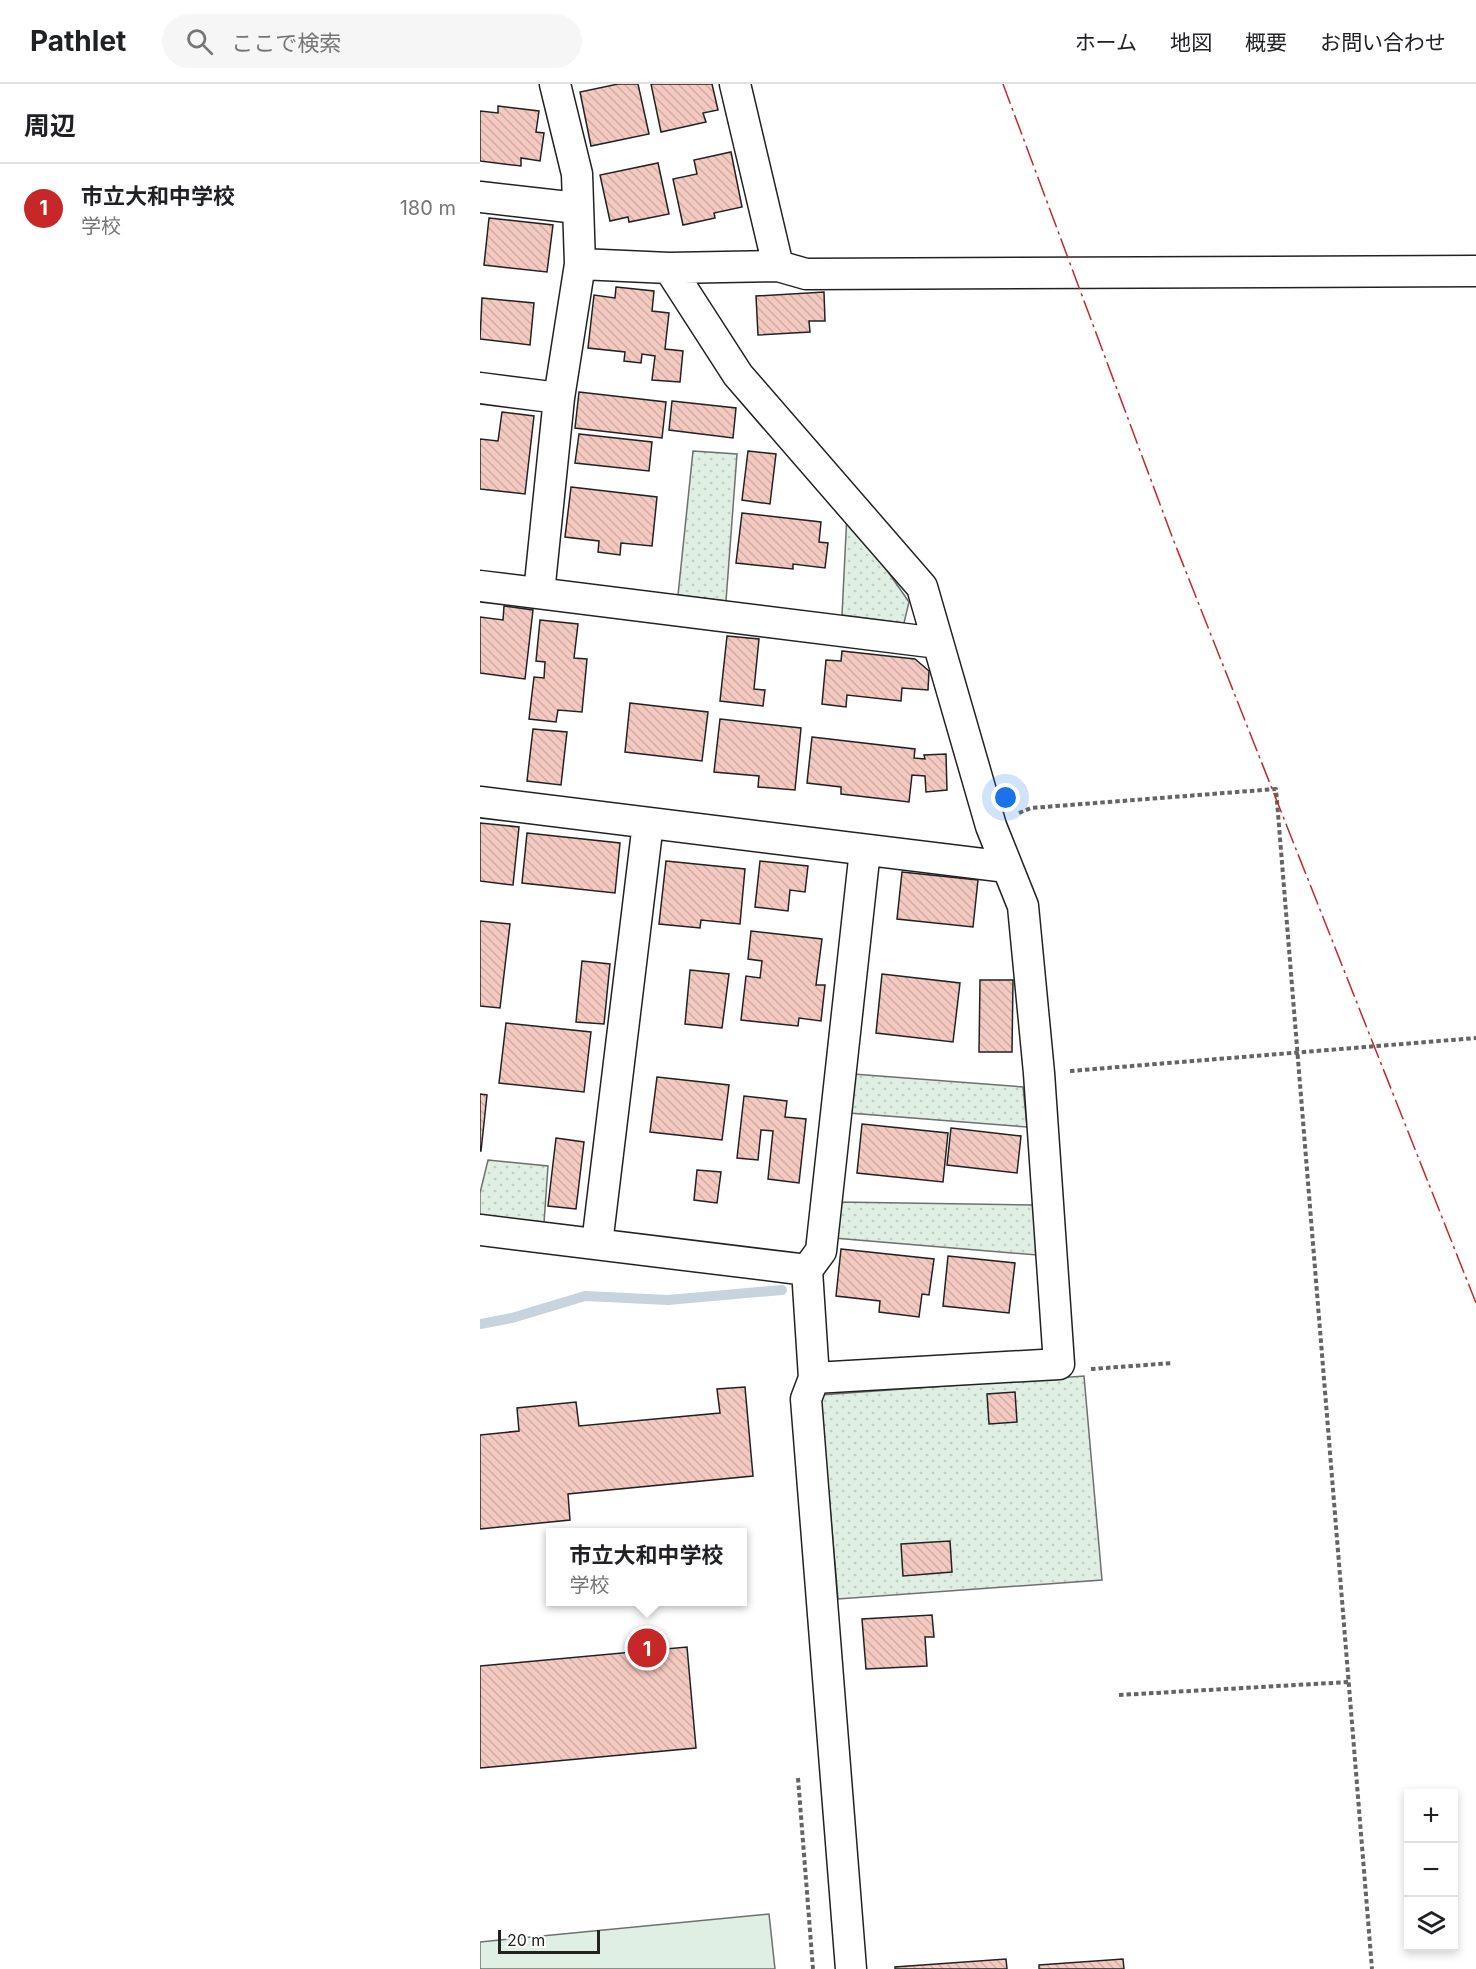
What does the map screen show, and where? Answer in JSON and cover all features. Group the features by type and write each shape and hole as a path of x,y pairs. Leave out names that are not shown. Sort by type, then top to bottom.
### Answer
{"street":[{"path":"539,593 559,398 580,264 577,174 555,84"},
{"path":"735,84 778,266"},
{"path":"480,197 577,208"},
{"path":"580,264 669,268 778,266 807,274 1476,272"},
{"path":"669,268 738,375 922,587 991,825 1023,906 1039,1073 1059,1364 814,1378"},
{"path":"480,388 559,398"},
{"path":"480,586 938,643"},
{"path":"480,802 1007,867"},
{"path":"597,1244 648,823"},
{"path":"851,1969 806,1399 814,1378 807,1270 821,1251 865,850"},
{"path":"480,1230 807,1270"}],"path":[{"path":"991,825 1031,808 1276,789 1372,1969"},
{"path":"1039,1073 1476,1038"},
{"path":"1059,1364 1076,1370 1173,1363"},
{"path":"1119,1695 1349,1682"},
{"path":"798,1778 813,1969"}],"green space":[{"path":"693,451 737,454 726,601 678,595"},
{"path":"847,513 909,602 904,623 842,615"},
{"path":"853,1074 1023,1087 1027,1127 849,1113"},
{"path":"488,1160 548,1166 544,1223 480,1215 480,1193"},
{"path":"838,1202 1033,1205 1037,1255 834,1238"},
{"path":"1084,1376 1102,1580 838,1599 820,1395"},
{"path":"769,1914 775,1969 480,1969 480,1942"}],"building":[{"path":"618,84 638,84 649,134 591,146 580,92"},
{"path":"651,84 712,84 718,110 703,113 706,122 661,132"},
{"path":"498,106 539,111 536,132 544,133 540,161 521,158 521,166 480,161 480,111 498,113"},
{"path":"731,152 742,207 714,213 715,218 683,225 673,179 697,174 694,160"},
{"path":"658,163 669,214 629,222 628,217 610,221 600,175"},
{"path":"489,218 553,225 547,272 484,265"},
{"path":"616,287 654,291 652,311 669,313 665,349 683,351 680,382 652,380 655,356 642,354 641,363 624,361 625,352 588,348 594,295 615,298"},
{"path":"824,292 825,321 809,321 810,332 758,335 756,296"},
{"path":"482,298 534,303 530,345 480,339"},
{"path":"579,392 666,402 662,438 575,428"},
{"path":"672,401 736,408 733,438 669,430"},
{"path":"502,412 534,416 525,494 480,489 480,439 498,441"},
{"path":"579,434 652,442 649,471 575,463"},
{"path":"748,451 776,454 770,504 742,500"},
{"path":"571,487 657,497 652,546 621,543 620,555 598,552 599,541 565,537"},
{"path":"742,513 821,522 819,542 828,543 825,568 793,564 793,569 736,563"},
{"path":"504,606 533,610 525,679 480,673 480,617 503,620"},
{"path":"540,620 578,624 574,658 587,659 582,712 558,710 556,722 529,719 534,677 544,678 545,662 536,661"},
{"path":"727,636 759,639 754,689 765,690 763,706 720,701"},
{"path":"842,651 915,659 929,671 928,690 902,688 901,701 847,695 846,707 822,704 826,660 841,661"},
{"path":"630,703 708,712 702,761 625,752"},
{"path":"720,719 801,728 795,790 758,787 759,776 714,772"},
{"path":"533,729 567,732 561,785 527,781"},
{"path":"812,737 915,749 914,758 925,759 924,755 946,754 947,790 926,792 925,776 912,775 909,802 841,794 841,787 807,783"},
{"path":"480,823 519,827 513,885 480,881"},
{"path":"527,833 620,843 615,893 522,883"},
{"path":"666,861 745,869 740,924 701,920 700,928 659,924"},
{"path":"760,861 808,866 805,892 790,890 788,911 755,907"},
{"path":"902,872 978,880 973,927 897,919"},
{"path":"480,921 510,924 500,1008 480,1006"},
{"path":"751,931 822,939 816,985 825,985 821,1021 799,1018 798,1026 741,1020 746,976 760,978 762,961 748,959"},
{"path":"582,961 610,964 604,1024 576,1022"},
{"path":"690,970 729,974 722,1028 685,1024"},
{"path":"882,974 960,983 953,1042 876,1033"},
{"path":"980,980 1013,980 1012,1052 979,1052"},
{"path":"506,1023 591,1032 584,1092 499,1083"},
{"path":"657,1077 729,1085 722,1140 650,1132"},
{"path":"480,1094 487,1095 481,1151 480,1151"},
{"path":"744,1096 787,1101 785,1117 806,1119 799,1183 768,1179 773,1131 761,1130 758,1160 737,1158"},
{"path":"862,1124 948,1133 943,1182 857,1173"},
{"path":"951,1128 1021,1136 1017,1173 947,1165"},
{"path":"556,1138 584,1142 576,1209 548,1206"},
{"path":"697,1170 721,1172 717,1203 694,1200"},
{"path":"841,1249 934,1259 929,1295 922,1294 919,1317 879,1312 880,1301 836,1296"},
{"path":"948,1256 1015,1263 1009,1313 943,1306"},
{"path":"745,1387 753,1476 568,1494 570,1520 480,1529 480,1435 519,1431 517,1408 576,1402 579,1426 720,1413 717,1389"},
{"path":"1015,1392 1017,1422 989,1424 987,1394"},
{"path":"950,1541 952,1572 903,1576 901,1544"},
{"path":"932,1615 934,1637 925,1637 927,1666 866,1669 862,1619"},
{"path":"687,1647 696,1748 480,1768 480,1666"},
{"path":"1006,1959 1007,1969 895,1969 895,1967"},
{"path":"1123,1959 1124,1969 1039,1969 1039,1965"}],"waterway":[{"path":"480,1324 512,1318 585,1296 668,1300 782,1290"}],"power":[{"path":"1003,84 1173,539 1476,1303"}],"place":[{"name":"市立大和中学校","path":"647,1648"}]}
